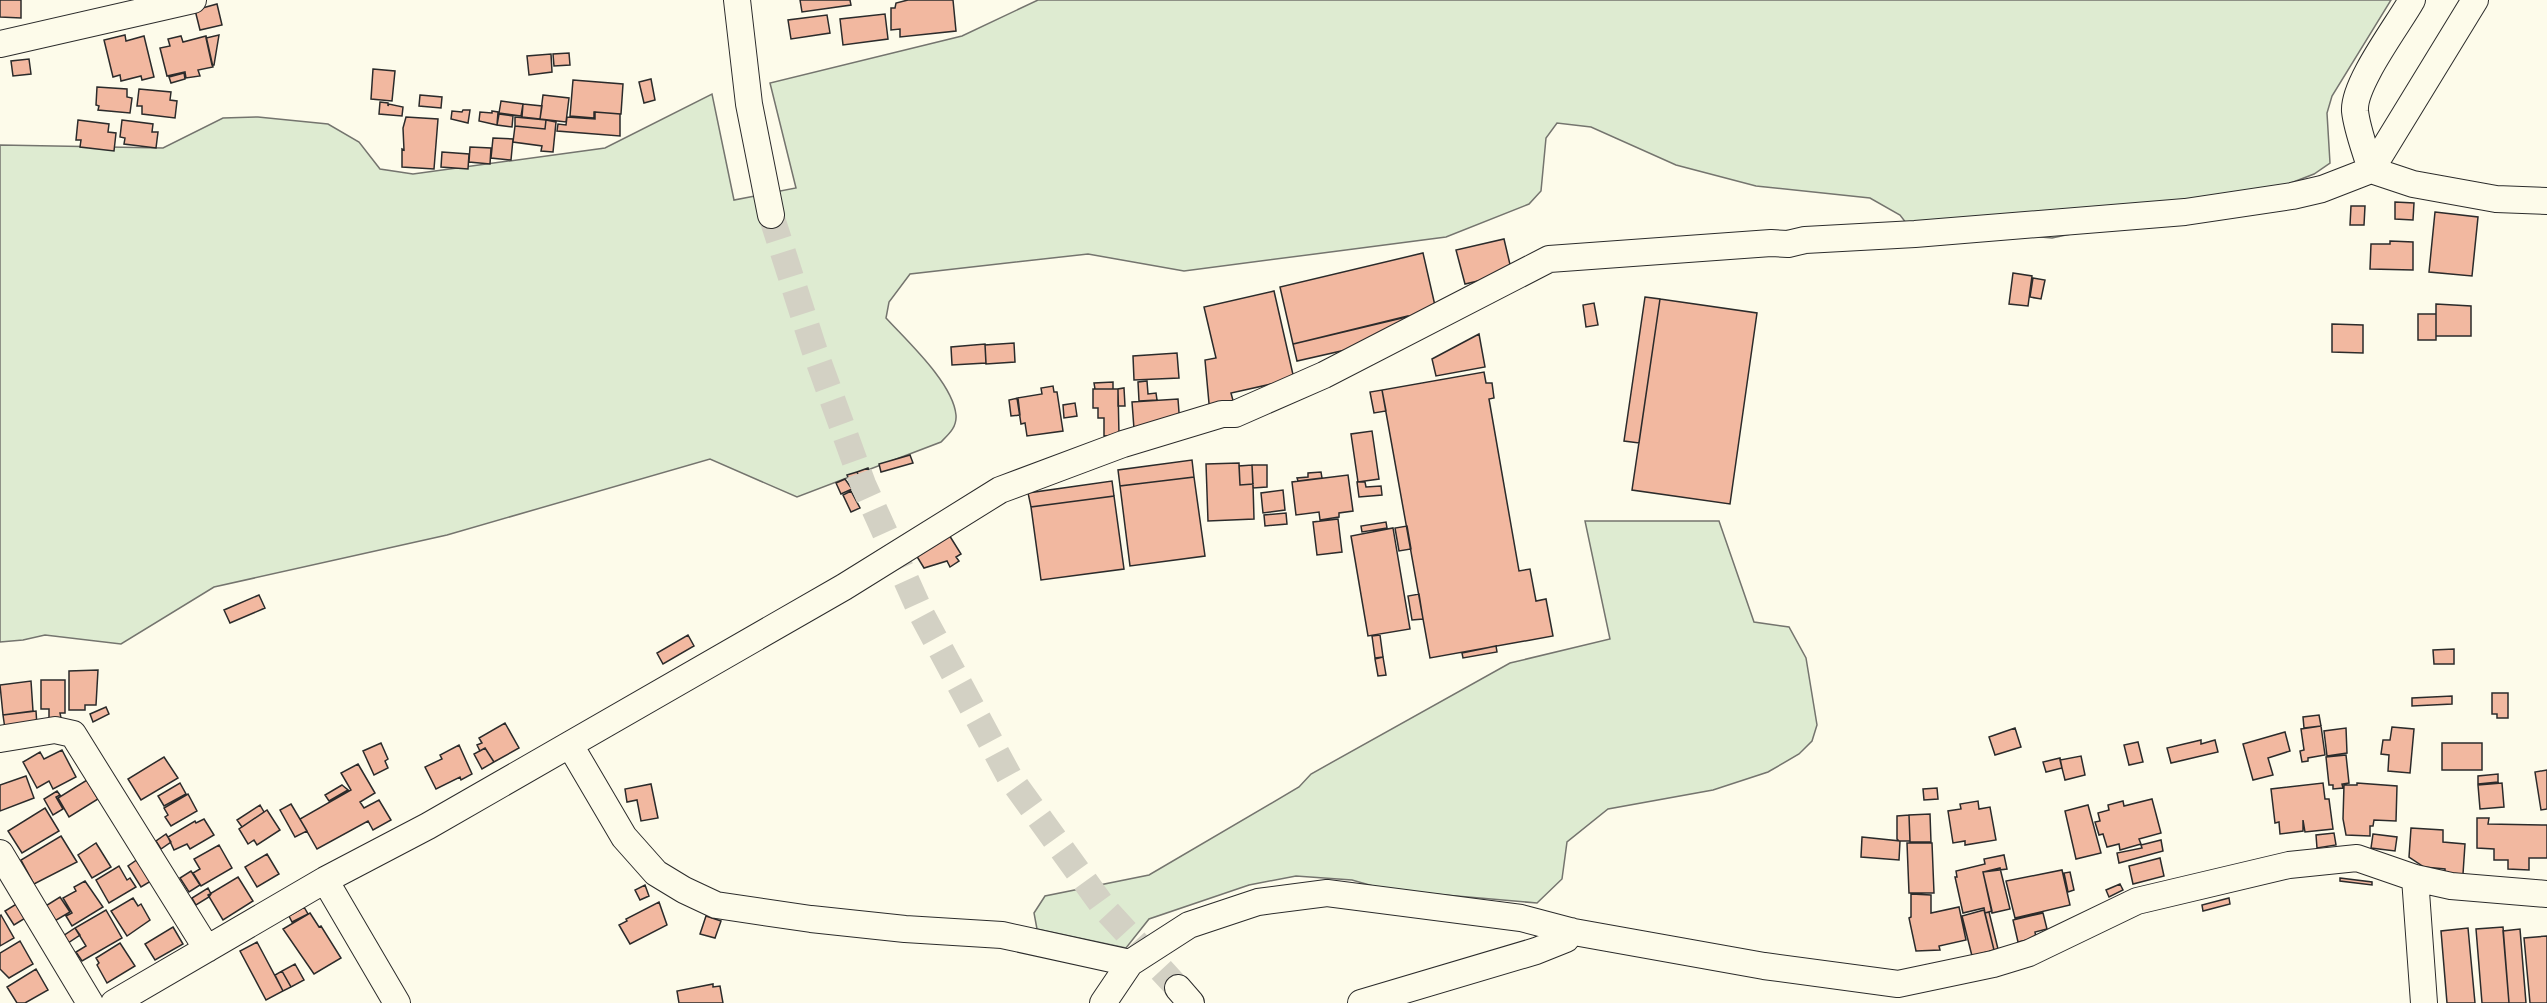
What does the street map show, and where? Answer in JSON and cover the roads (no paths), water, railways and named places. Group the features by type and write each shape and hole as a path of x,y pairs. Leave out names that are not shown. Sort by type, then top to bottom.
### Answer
{"street":[{"path":"0,44 193,0"},
{"path":"737,0 749,104 771,215"},
{"path":"2371,170 2355,111 2358,93 2412,0"},
{"path":"114,1003 325,880 428,826 844,587 1000,490 1123,444 1222,414 1235,414 1323,375 1548,259 1771,243 1788,244 1805,240 1915,234 2185,212 2292,196 2322,189 2371,170 2475,0"},
{"path":"2371,170 2413,184 2496,200 2547,201"},
{"path":"0,739 55,730 73,734 207,949"},
{"path":"570,745 624,837 656,873 684,890 716,905 812,919 1002,935 1130,963"},
{"path":"0,853 90,1003"},
{"path":"1103,1003 1130,963 1189,925 1258,902 1327,893 1521,918 1571,931 1899,993 2029,953 2137,901 2289,865 2357,858 2415,879 2451,886 2547,894"},
{"path":"2415,879 2424,1003"},
{"path":"325,880 397,1003"},
{"path":"1361,1003 1536,951 1566,939 1571,931"}],"tunnel":[{"path":"771,215 814,349 863,484 921,613 1009,776 1105,909 1178,988"}]}
